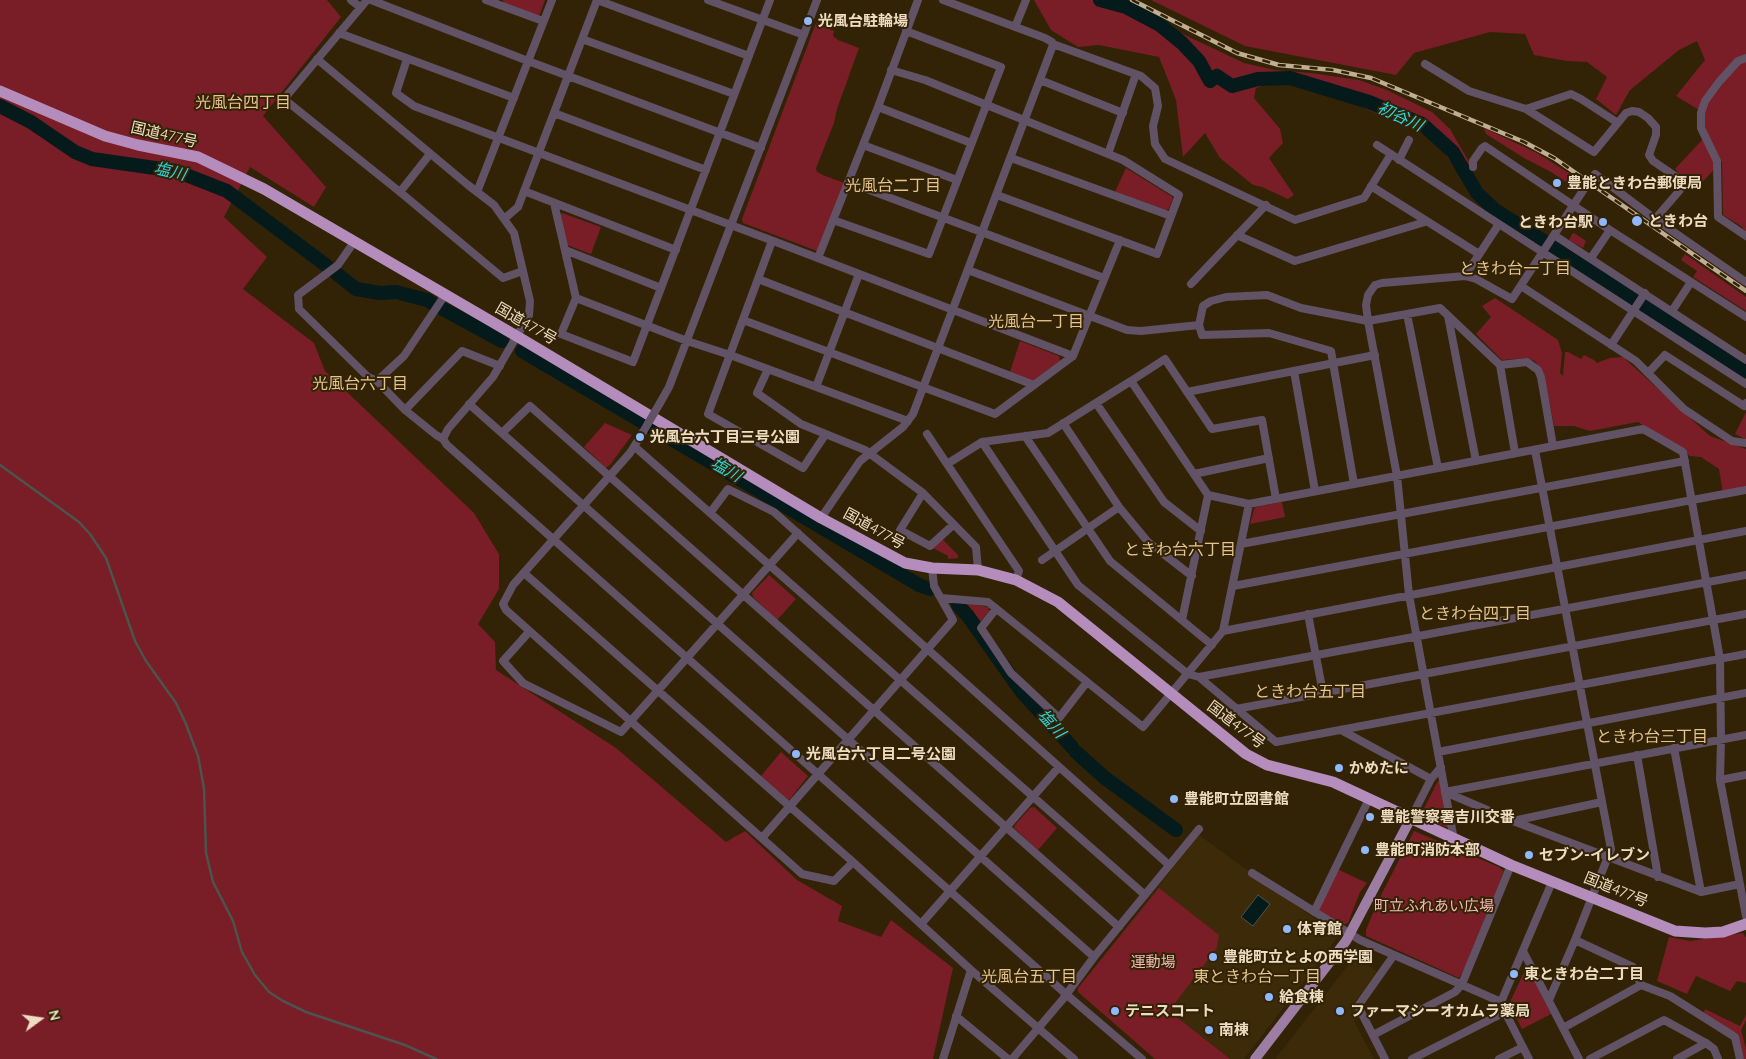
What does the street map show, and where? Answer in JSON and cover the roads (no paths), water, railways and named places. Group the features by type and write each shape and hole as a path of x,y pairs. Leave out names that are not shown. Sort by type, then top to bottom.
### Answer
{"highway":[{"name":"国道477号","path":"0,90 106,136 198,158 264,189 445,294 821,518 905,563 932,568 978,570 1016,580 1058,602 1246,754 1267,765 1333,782 1511,865 1675,930 1705,933 1724,932 1746,924"}],"main road":[{"path":"1255,1059 1350,934 1411,818"}],"street":[{"path":"351,0 360,7"},
{"path":"367,0 284,99 503,278 523,271"},
{"path":"372,0 760,148"},
{"path":"486,0 543,21"},
{"path":"477,192 552,0"},
{"path":"504,219 518,208 597,0 749,56"},
{"path":"708,0 804,35"},
{"path":"554,203 576,298 561,334 633,362 770,0"},
{"path":"816,0 669,387 634,447 513,585 503,604 506,610 529,632 802,874 834,881 853,862"},
{"path":"818,258 918,0"},
{"path":"943,0 1015,27 1050,41 1053,44 1142,76 1155,88 1158,106 1153,126 1155,144 1165,159 1295,220 1364,198 1391,154"},
{"path":"1015,27 1026,0"},
{"path":"833,220 929,254 1001,67 906,31"},
{"path":"339,33 514,98"},
{"path":"582,39 734,94"},
{"path":"821,518 854,469 908,421 913,414 1053,44"},
{"path":"1746,58 1738,60 1705,101 1701,113 1701,128 1717,161 1718,217 1746,236"},
{"path":"407,59 396,93 414,106 1073,356"},
{"path":"317,60 430,154 494,204 514,234 530,301 529,316 493,377 446,431 443,439"},
{"path":"1425,64 1469,91 1526,109 1594,152 1626,113 1632,111 1639,112 1648,118 1656,127 1656,135 1649,155 1653,161 1678,178 1680,190 1655,219"},
{"path":"891,70 925,80 1123,160 1179,195 1157,254 997,195"},
{"path":"1108,154 1136,74"},
{"path":"1040,80 1123,113"},
{"path":"1526,109 1570,94 1582,99 1618,123"},
{"path":"878,107 971,143"},
{"path":"554,114 706,170"},
{"path":"1399,160 1409,140"},
{"path":"863,144 957,180"},
{"path":"1377,145 1745,381"},
{"path":"1473,166 1473,161 1482,148 1486,146 1610,230 1746,317"},
{"path":"400,192 430,154"},
{"path":"1011,158 1171,216"},
{"path":"1454,840 1409,595 1397,476 1368,321 1366,305 1368,295 1376,285 1382,283 1465,276 1476,279 1512,299 1595,174 1655,219 1746,282"},
{"path":"848,182 1104,278"},
{"path":"1371,186 1478,254"},
{"path":"524,192 676,250"},
{"path":"1191,284 1266,205"},
{"path":"1237,235 1295,261 1426,222"},
{"path":"1465,276 1499,224"},
{"path":"1591,258 1610,230"},
{"path":"1554,235 1746,360"},
{"path":"743,320 994,414 1073,356 1120,240"},
{"path":"772,241 708,414 804,468 825,435"},
{"path":"354,242 338,265 298,295 299,309 368,377 377,381 405,410 443,439 447,445 687,658 1067,995 1142,1059"},
{"path":"565,250 661,288"},
{"path":"968,270 1127,330 1141,331 1199,325"},
{"path":"816,387 859,274"},
{"path":"758,279 1034,385"},
{"path":"1672,311 1692,282"},
{"path":"1521,286 1636,361 1684,409 1732,441 1746,443"},
{"path":"377,381 404,356 445,294"},
{"path":"1611,345 1645,294"},
{"path":"1354,484 1331,351 1269,333 1202,335 1199,325 1203,306 1211,301 1226,297 1267,295 1301,308 1368,321 1440,308 1500,365 1516,453"},
{"path":"576,298 687,341 908,421"},
{"path":"1407,314 1438,468"},
{"path":"1448,316 1476,461"},
{"path":"405,410 462,351 500,366"},
{"path":"1187,392 1374,355"},
{"path":"1648,373 1665,355 1744,406 1746,403"},
{"path":"947,464 982,442 1048,433 1164,359 1212,429 1262,420 1276,499"},
{"path":"1500,365 1527,362 1538,370 1542,377 1553,446"},
{"path":"768,369 757,393 801,424 870,453 923,493 976,547 978,570"},
{"path":"1294,371 1315,492"},
{"path":"1131,381 1208,495 1249,504 1643,429 1683,452 1720,659 1720,780 1746,916"},
{"path":"1096,403 1164,502 1201,532"},
{"path":"469,404 1094,958"},
{"path":"502,433 530,406 1119,927"},
{"path":"1063,423 1119,507 1148,542 1192,576"},
{"path":"927,434 1020,571 1016,580"},
{"path":"1025,436 1110,561 1212,645"},
{"path":"982,442 1078,585 1188,674 1199,677 1276,742 1746,654"},
{"path":"634,447 1145,895"},
{"path":"1535,450 1611,849 1549,1000"},
{"path":"1194,474 1269,458"},
{"path":"1241,544 1684,461"},
{"path":"710,513 728,489 774,512 1169,865"},
{"path":"1233,586 1746,490"},
{"path":"923,493 900,530 930,546 953,525"},
{"path":"1182,620 1208,495"},
{"path":"941,598 988,602 1143,727 1223,631 1249,504"},
{"path":"1042,560 1119,507"},
{"path":"1223,631 1746,531"},
{"path":"529,632 503,662 523,683 620,732 798,533"},
{"path":"762,838 953,620 934,586 932,568"},
{"path":"524,573 853,862 971,970 1074,1059"},
{"path":"1199,677 1746,575"},
{"path":"996,609 981,628 1012,673 1059,718 1087,682"},
{"path":"1308,614 1323,693"},
{"path":"1236,709 1746,614"},
{"path":"1438,752 1746,693"},
{"path":"1341,730 1431,779"},
{"path":"1446,792 1746,735"},
{"path":"1674,748 1701,892"},
{"path":"1637,756 1658,877"},
{"path":"921,924 1059,767"},
{"path":"1411,818 1431,779 1441,767"},
{"path":"1720,780 1746,775"},
{"path":"1446,792 1513,821 1701,892 1740,884"},
{"path":"1314,912 1369,798"},
{"path":"1513,821 1602,802"},
{"path":"1012,1059 1067,995 1094,958 1199,828"},
{"path":"1373,1036 1455,992 1462,984 1511,865"},
{"path":"1252,873 1350,934 1501,1002 1529,1059"},
{"path":"1501,1002 1552,882"},
{"path":"1575,940 1633,967 1641,985 1670,996 1735,1038 1740,1059"},
{"path":"1523,951 1579,1059"},
{"path":"1385,1059 1358,1006 1394,955"},
{"path":"944,1059 971,970"},
{"path":"1563,1028 1641,985"},
{"path":"1412,1059 1505,1012"},
{"path":"956,1016 1008,1059"},
{"path":"1590,1059 1664,1020 1706,1043 1714,1049 1718,1059"},
{"path":"1677,1059 1706,1043"},
{"path":"1499,1059 1522,1047"}],"water":[{"path":"1258,895 1270,904 1253,926 1241,917"}],"waterway":[{"name":"初谷川","path":"1100,0 1126,7 1160,25 1182,43 1199,61 1210,81 1217,76 1232,86 1258,79 1290,78 1369,102 1422,124 1453,152 1477,193 1495,210 1746,371"},
{"name":"塩川","path":"0,106 31,122 75,152 92,159 176,171 227,191 327,266"},
{"name":"塩川","path":"337,274 356,289 380,293 396,292 432,303"},
{"name":"塩川","path":"443,309 502,341"},
{"name":"塩川","path":"522,351 919,585 930,589"},
{"path":"0,465 79,522 90,534 106,558 135,641 146,661 176,703 198,756 204,788 206,853 213,882 233,921 242,952 255,975 269,992 306,1012 405,1045 436,1059"},
{"name":"塩川","path":"958,605 968,616 1021,691 1072,747"},
{"name":"塩川","path":"1076,752 1105,778 1176,830"}],"railway":[{"path":"1132,0 1237,53 1279,65 1333,70 1371,78 1524,142 1554,158 1746,291"}],"place":[{"name":"光風台駐輪場","path":"808,21"},
{"name":"豊能ときわ台郵便局","path":"1557,183"},
{"name":"ときわ台","path":"1637,221"},
{"name":"ときわ台駅","path":"1603,222"},
{"name":"光風台六丁目三号公園","path":"640,437"},
{"name":"光風台六丁目二号公園","path":"796,754"},
{"name":"かめたに","path":"1339,768"},
{"name":"豊能町立図書館","path":"1174,799"},
{"name":"豊能警察署吉川交番","path":"1370,817"},
{"name":"豊能町消防本部","path":"1365,850"},
{"name":"セブン-イレブン","path":"1529,855"},
{"name":"体育館","path":"1287,929"},
{"name":"豊能町立とよの西学園","path":"1213,957"},
{"name":"東ときわ台二丁目","path":"1514,974"},
{"name":"給食棟","path":"1269,997"},
{"name":"テニスコート","path":"1115,1011"},
{"name":"ファーマシーオカムラ薬局","path":"1340,1011"},
{"name":"南棟","path":"1209,1030"}],"district":[{"name":"光風台四丁目","path":"243,103"},
{"name":"光風台二丁目","path":"893,186"},
{"name":"ときわ台一丁目","path":"1515,269"},
{"name":"光風台一丁目","path":"1036,322"},
{"name":"光風台六丁目","path":"360,384"},
{"name":"ときわ台六丁目","path":"1180,550"},
{"name":"ときわ台四丁目","path":"1475,614"},
{"name":"ときわ台五丁目","path":"1310,692"},
{"name":"ときわ台三丁目","path":"1652,737"},
{"name":"光風台五丁目","path":"1029,977"},
{"name":"東ときわ台一丁目","path":"1257,977"}],"park label":[{"name":"町立ふれあい広場","path":"1434,906"},
{"name":"運動場","path":"1153,962"}]}
